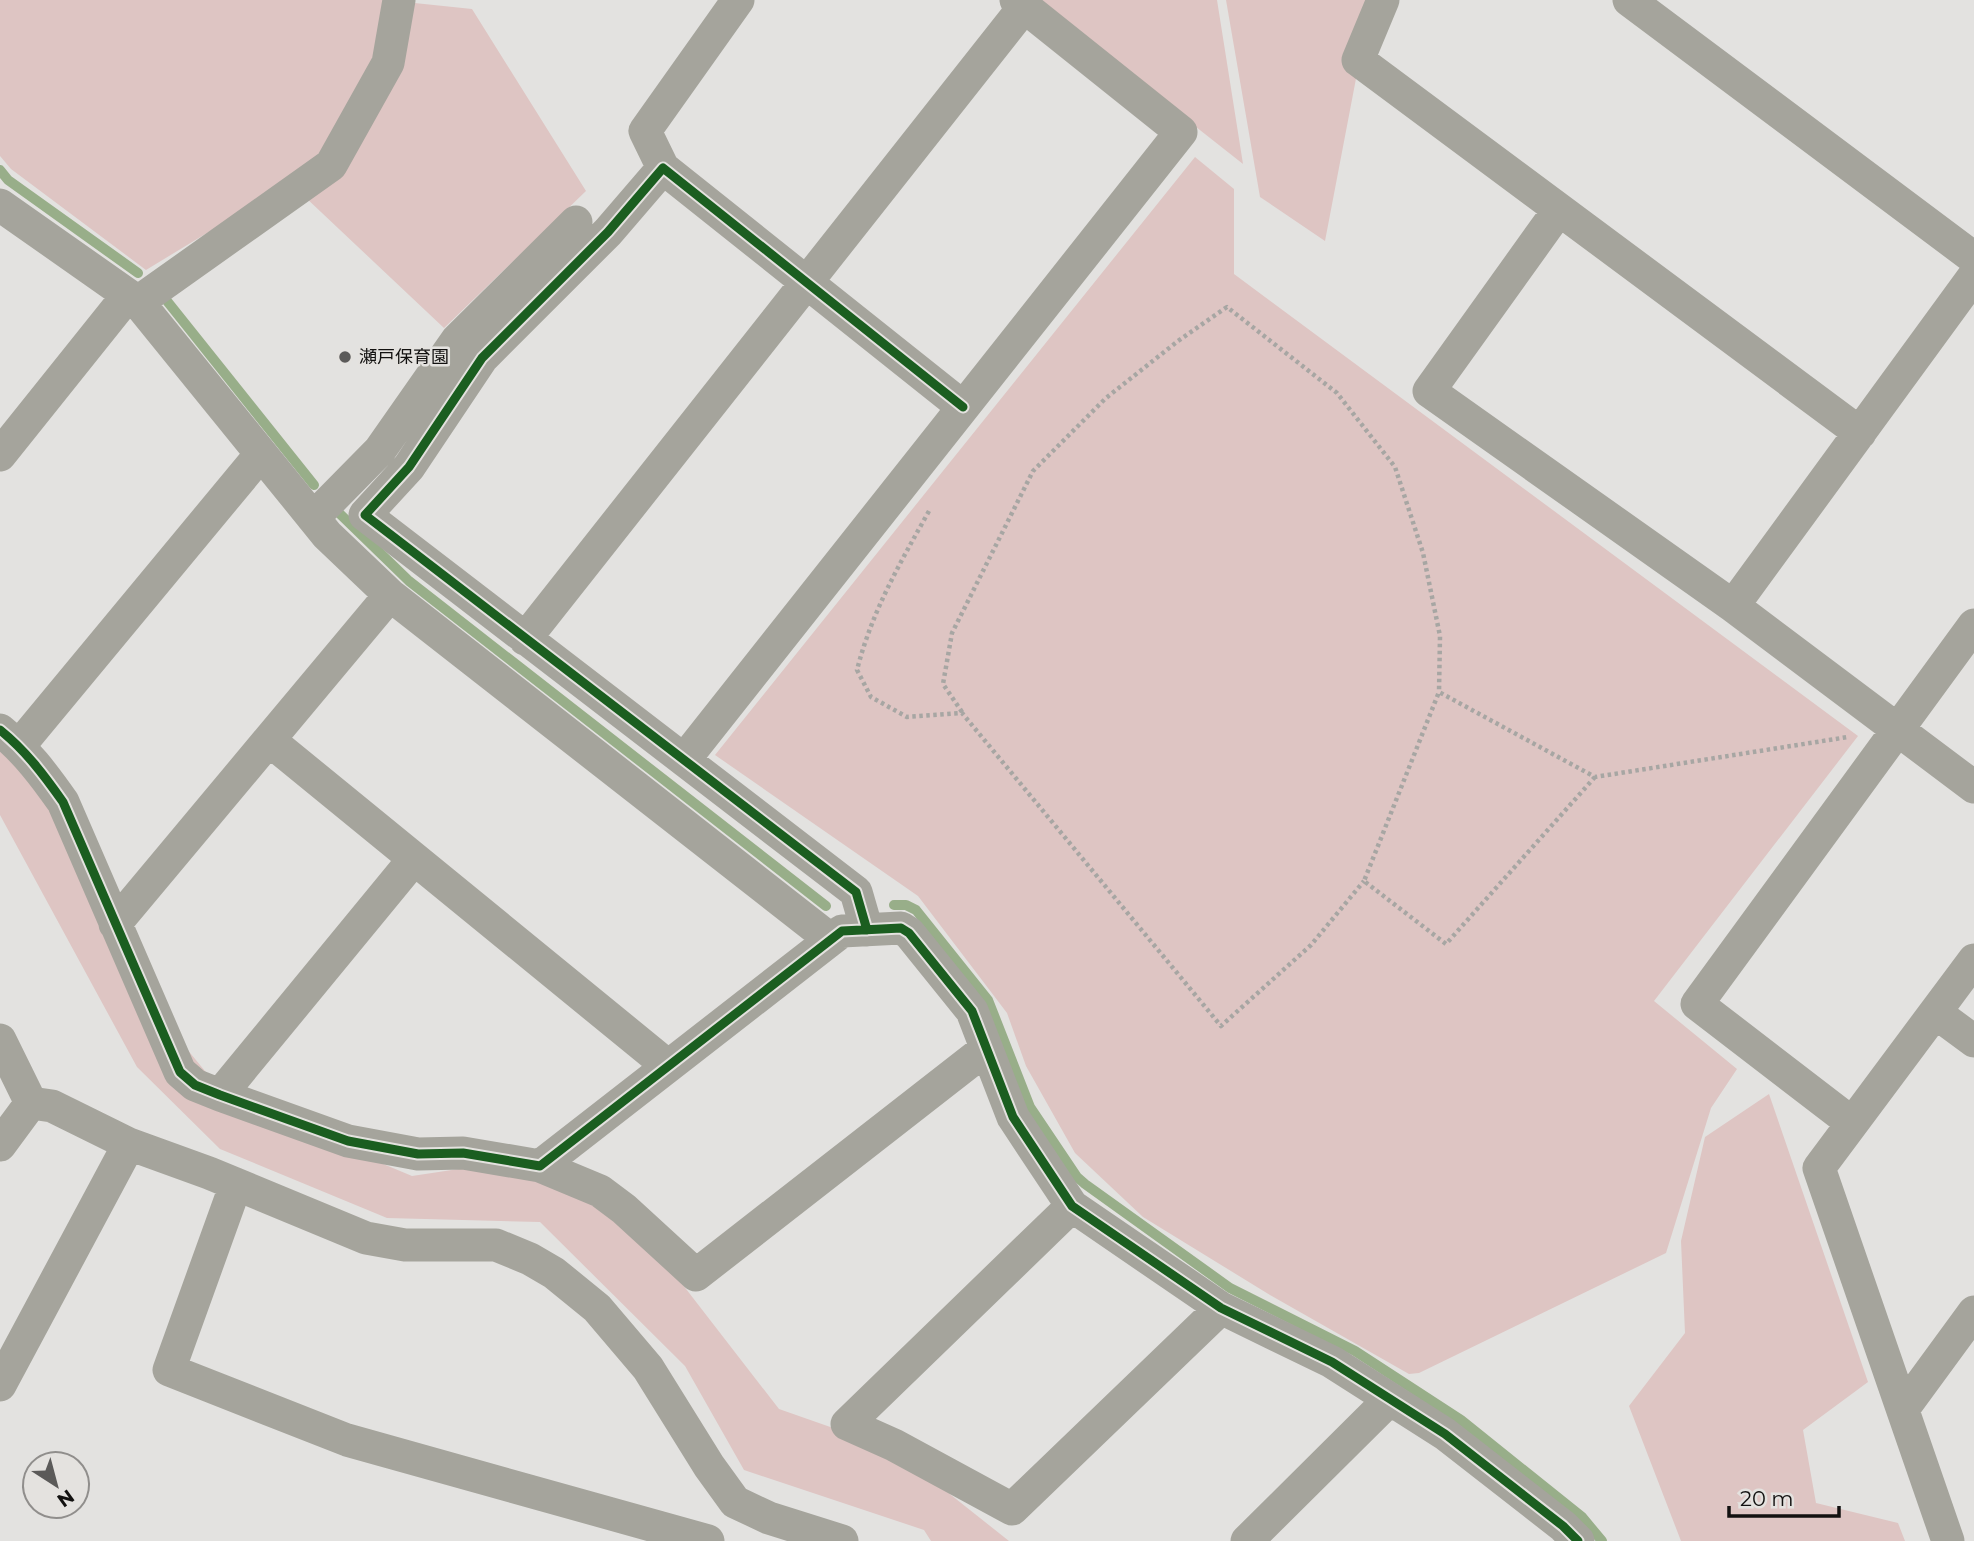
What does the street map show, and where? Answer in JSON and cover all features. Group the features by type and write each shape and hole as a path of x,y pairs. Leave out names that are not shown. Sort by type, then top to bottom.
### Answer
{"street":[{"path":"0,455 133,298 331,165 388,63 399,0"},
{"path":"738,0 645,131 663,168 963,407"},
{"path":"1383,0 1358,60 1860,433"},
{"path":"1629,0 1974,258"},
{"path":"525,639 807,282 1020,3 1181,132 684,760"},
{"path":"663,168 608,232 482,358 409,467 365,515 856,892 867,930"},
{"path":"0,205 133,298 327,535 390,595 830,940"},
{"path":"1559,211 1429,391 1733,606 1974,787"},
{"path":"313,518 380,450 457,340 576,222"},
{"path":"1733,606 1974,276"},
{"path":"261,454 10,738 63,802 180,1072 195,1084 220,1095 348,1141 418,1154 463,1153 540,1166 600,1191 624,1209 696,1275 986,1049"},
{"path":"115,924 390,595"},
{"path":"1852,1123 1697,1004 1974,625"},
{"path":"269,740 668,1066"},
{"path":"220,1095 414,859"},
{"path":"540,1166 842,931 901,928 909,933 972,1011 1013,1117 1072,1206 1221,1308 1332,1362 1444,1434 1563,1536"},
{"path":"1948,1541 1819,1168 1974,960"},
{"path":"1936,1013 1974,1041"},
{"path":"0,1040 31,1103"},
{"path":"31,1103 52,1106 129,1144 236,1184 366,1238 405,1245 496,1245 530,1259 554,1273 597,1308 648,1368 709,1466 735,1502 769,1518 842,1541"},
{"path":"0,1144 31,1103"},
{"path":"0,1385 129,1144"},
{"path":"236,1184 169,1370 347,1440 706,1540 735,1502"},
{"path":"1072,1206 848,1424 894,1445 1012,1509 1221,1308"},
{"path":"1903,1409 1974,1312"},
{"path":"1247,1541 1390,1399"}],"path":[{"path":"1227,307 1337,393 1395,467 1423,553 1440,636 1439,692 1364,881 1311,946 1221,1026 962,713 943,684 952,633 1033,471 1107,398 1178,341 1227,307"},
{"path":"932,505 889,584 866,634 857,670 871,697 907,717 962,713"},
{"path":"1439,692 1595,777 1898,730"},
{"path":"1364,881 1446,944 1595,777"}],"shaded area":[{"path":"0,0 392,0 383,62 327,160 146,270 11,169 0,156"},
{"path":"1035,0 1217,0 1243,164"},
{"path":"1226,0 1371,0 1325,241 1260,197"},
{"path":"405,2 472,9 586,191 444,328 304,196"},
{"path":"1195,157 1234,189 1234,274 1858,736 1654,1001 1737,1069 1711,1108 1666,1253 1419,1373 1409,1374 1270,1295 1143,1217 1075,1153 1026,1066 1007,1013 918,896 715,755"},
{"path":"0,741 50,809 163,1020 228,1099 412,1176 544,1156 659,1254 779,1409 893,1449 1009,1541 931,1541 924,1530 744,1470 685,1366 540,1222 387,1218 220,1149 137,1067 0,815"},
{"path":"1769,1094 1868,1382 1803,1430 1816,1503 1898,1523 1905,1541 1681,1541 1629,1406 1685,1333 1681,1241 1705,1137"}],"waterway":[{"path":"0,170 8,180 138,273"},
{"path":"167,301 314,485"},
{"path":"339,513 409,581 826,906"},
{"path":"894,905 906,905 916,910 988,1000 1030,1107 1077,1177 1230,1288 1355,1351 1461,1420 1582,1517 1602,1541"}],"cycle path":[{"path":"867,930 856,892 365,515 409,467 482,358 608,232 663,168 963,407"},
{"path":"0,730 34,764 63,802 180,1072 195,1085 348,1141 418,1154 463,1153 540,1166 842,931 901,928 909,933 972,1011 1013,1117 1072,1206 1221,1308 1332,1362 1445,1434 1563,1526 1578,1541"}],"place":[{"name":"瀬戸保育園","path":"345,357"}]}
